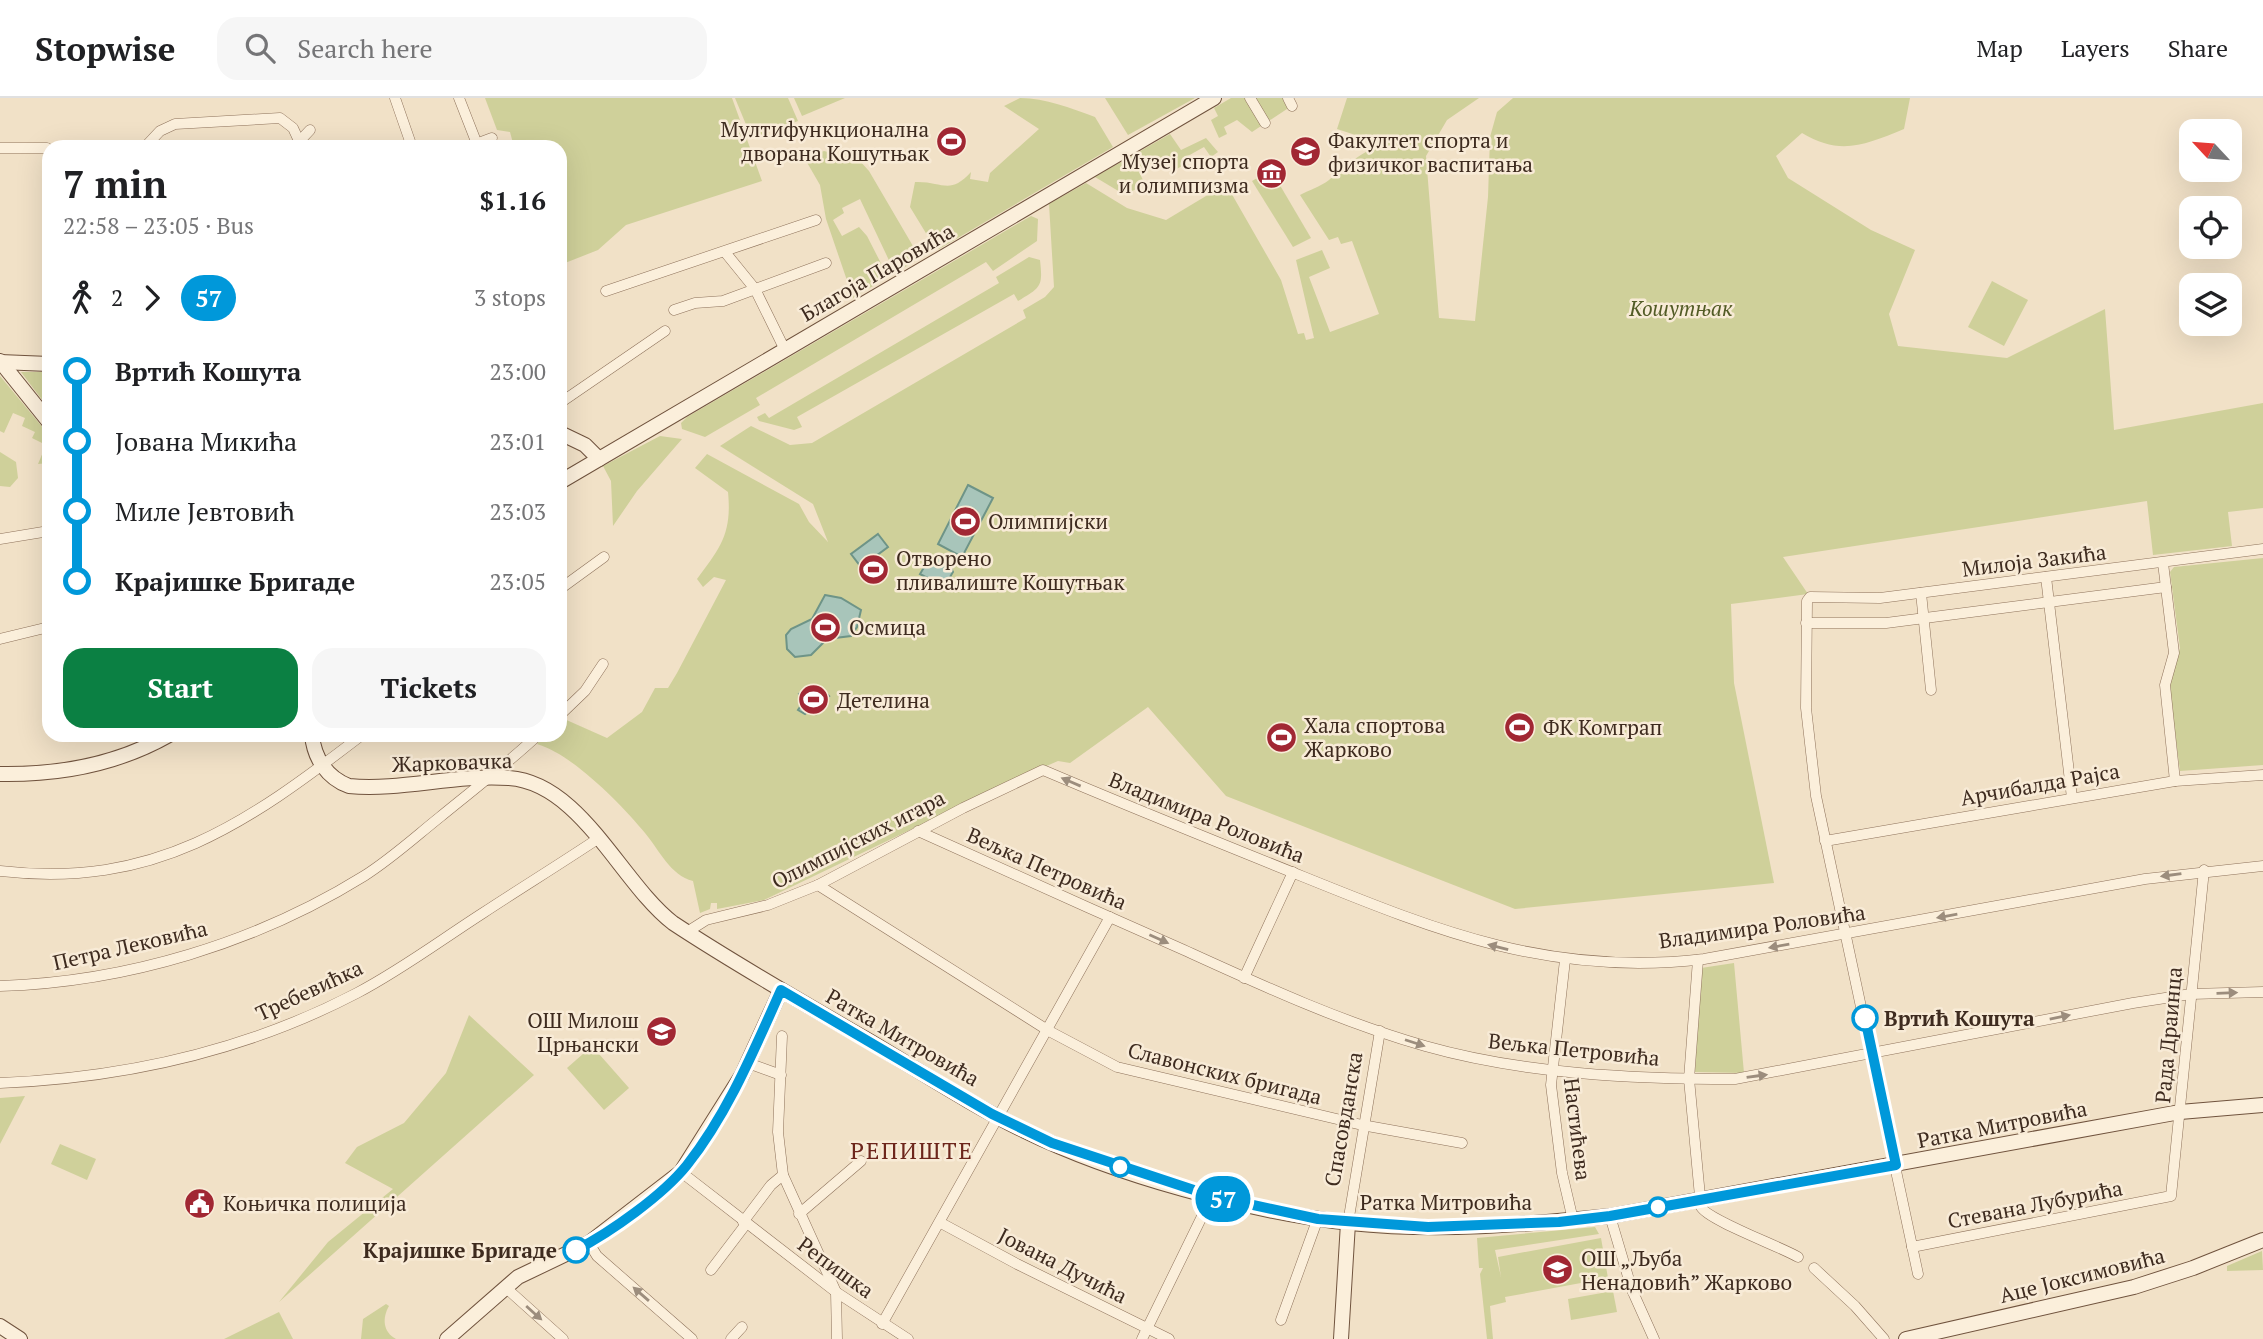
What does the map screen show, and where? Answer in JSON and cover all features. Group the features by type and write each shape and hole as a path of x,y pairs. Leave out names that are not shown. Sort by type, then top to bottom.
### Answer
{"street":[{"path":"395,98 410,140"},
{"path":"458,98 471,140"},
{"name":"Благоја Паровића","path":"567,478 1214,98"},
{"path":"1250,98 1265,123"},
{"path":"152,140 160,131 175,124 277,117 293,128 296,140"},
{"path":"301,140 310,130"},
{"path":"486,140 492,138"},
{"path":"0,148 42,148"},
{"path":"606,291 817,220"},
{"path":"725,252 755,289 785,350"},
{"name":"Благоја Паровића","path":"674,310 695,303 723,301 825,263"},
{"path":"567,398 665,331"},
{"path":"0,362 42,364"},
{"path":"0,362 42,413"},
{"path":"567,436 581,442 599,459"},
{"path":"0,539 42,532"},
{"name":"Милоја Закића","path":"2166,587 1886,623 1807,623 1808,598 1859,599 1921,593 2263,549"},
{"path":"567,584 604,557"},
{"path":"2162,563 2174,653 2165,689 2175,780"},
{"path":"2046,577 2072,798"},
{"path":"1921,593 1931,690"},
{"path":"1807,623 1808,735 1825,841 1873,1052 1917,1274"},
{"path":"0,639 42,629"},
{"path":"567,708 585,691 603,664"},
{"path":"0,774 47,773 88,766 156,742"},
{"path":"314,742 323,766"},
{"path":"0,872 82,873 139,863 173,853 237,825 353,742"},
{"name":"Петра Лековића","path":"0,986 52,983 104,975 187,955 261,929 317,903 365,875 491,777 530,742"},
{"name":"Жарковачка","path":"323,766 335,780 352,787 491,777 517,779 546,790 577,814 656,909 687,932"},
{"name":"Олимпијских игара","path":"687,932 706,920 768,905 818,884 1043,770"},
{"name":"Владимира Роловића","path":"1043,770 1452,934 1497,947 1564,960 1698,960 2204,870 2263,866"},
{"name":"Арчибалда Рајса","path":"1825,841 2175,780 2263,775"},
{"name":"Вељка Петровића","path":"918,831 1307,1006 1464,1056 1551,1069 1689,1079 1735,1079 2191,994 2263,992"},
{"name":"Требевићка","path":"0,1083 52,1081 126,1072 180,1059 273,1030 359,992 599,838"},
{"name":"Рада Драинца","path":"2165,1199 2171,1196 2174,1190 2204,870"},
{"path":"1244,978 1293,872"},
{"name":"Славонских бригада","path":"818,884 1049,1031 1094,1056 1131,1072 1362,1125 1462,1143"},
{"path":"883,1324 1049,1031 1110,917"},
{"name":"Ратка Митровића","path":"687,932 1000,1118 1072,1152 1212,1196 1348,1223 1467,1227 1610,1216 2180,1112 2263,1105"},
{"name":"Настићева","path":"1564,960 1551,1069 1555,1133 1573,1220"},
{"path":"1698,960 1689,1079 1702,1210 1709,1217 1758,1236 1798,1257"},
{"path":"450,1338 505,1287 535,1267 589,1243 681,1172 703,1141 748,1063 781,990"},
{"name":"Спасовданска","path":"1341,1339 1348,1223 1362,1125 1380,1031"},
{"path":"782,1036 778,1132 783,1175 836,1292 838,1339"},
{"path":"748,1063 781,1075"},
{"path":"799,1214 861,1161"},
{"name":"Репишка","path":"681,1172 836,1292 908,1339"},
{"path":"711,1270 771,1185 783,1175"},
{"path":"1142,1339 1212,1196"},
{"name":"Стевана Лубурића","path":"1912,1247 2165,1199"},
{"path":"1610,1216 1632,1290 1654,1339"},
{"path":"1281,1320 1318,1219"},
{"name":"Јована Дучића","path":"941,1223 1168,1339"},
{"name":"Аце Јоксимовића","path":"1906,1339 2134,1287 2193,1268 2263,1240"},
{"path":"589,1243 597,1256 692,1339"},
{"path":"1814,1268 1855,1306 1884,1339"},
{"path":"505,1287 563,1339"},
{"path":"0,1326 20,1339"},
{"path":"731,1339 742,1326"}],"green space":[{"path":"485,98 732,98 762,181 626,225 598,250 567,262 567,140 512,140 510,132 497,130"},
{"path":"735,98 788,98 798,121 752,139"},
{"path":"794,98 845,98 802,116"},
{"path":"1020,98 1049,102 1095,117 1113,147 939,249 935,248 910,207 915,182 945,186 957,184 971,172 970,179 988,182 990,173 1039,129 1004,106"},
{"path":"1105,98 1195,98 1128,135"},
{"path":"1231,98 1284,98 1290,107 1252,132 1237,120 1224,127 1227,134 1219,138 1211,120 1218,116 1214,108"},
{"name":"Кошутњак","path":"1347,98 1479,98 1447,120 1426,156 1439,318 1475,321 1488,197 1490,137 1497,112 1513,98 1910,98 1904,129 1853,146 1828,144 1802,133 1776,156 1788,178 1871,230 1915,250 1889,314 1898,346 2007,358 2105,309 2114,430 2263,403 2263,508 2228,512 2232,546 2153,555 2147,501 1783,557 1808,594 1731,604 1734,683 1774,883 1515,909 1226,796 1148,707 1070,763 1058,761 1012,781 764,900 717,909 717,903 711,903 710,909 700,913 693,881 678,874 666,862 623,808 580,769 537,744 567,742 567,720 607,738 642,712 655,688 668,688 677,673 726,580 714,577 703,587 697,579 723,539 729,506 728,492 695,468 707,454 799,504 809,522 828,542 813,504 720,446 751,426 790,445 812,443 1026,318 1023,310 1045,297 1054,287 1049,204 1086,183 1127,208 1166,220 1226,184 1281,280 1298,334 1304,333 1306,340 1314,338 1296,260 1322,250 1330,268 1309,277 1330,332 1379,314 1352,241 1341,244 1338,237 1329,240 1300,195 1326,182 1360,155 1383,144 1337,129"},
{"path":"1170,134 1181,150 1206,138 1218,152 1211,157 1204,147 1186,157 1187,163 1175,170 1164,157 1139,172 1145,184 1125,195 1095,177"},
{"path":"824,151 859,160 869,171 920,258 895,273 860,199 842,208 844,213 833,220 842,236 859,227 867,236 888,277 853,298 826,219 820,185 805,159"},
{"path":"1271,170 1311,238 1293,247 1252,181"},
{"path":"1031,216 1038,219 1037,241 993,271 986,262 756,398 760,405 705,437 682,429 681,423 687,417"},
{"path":"1029,257 1040,260 1039,285 1018,301 1014,294 797,417 802,427 794,430 759,421 757,417 765,413 769,418 999,283 996,277"},
{"path":"1992,281 2028,300 2004,346 1968,327"},
{"path":"21,372 42,372 42,400"},
{"path":"0,376 42,427 42,443 32,438 35,432 22,426 25,418 13,413 4,433 0,431"},
{"path":"660,436 682,439 637,491 613,526 611,481 603,466"},
{"path":"0,452 16,462 18,478 10,487 0,486"},
{"path":"2263,558 2263,765 2180,771 2169,686 2180,648 2170,572 2174,567"},
{"path":"1734,963 1744,1073 1695,1072 1701,968"},
{"path":"469,1015 534,1075 279,1302 328,1242 393,1189 345,1163 357,1147 404,1123 446,1073"},
{"path":"592,1046 629,1088 604,1110 567,1068"},
{"path":"25,1096 0,1144 0,1098"},
{"path":"60,1144 96,1159 87,1180 51,1164"},
{"path":"1595,1227 1599,1234 1495,1250 1501,1277 1498,1257 1601,1238 1608,1278 1505,1297 1506,1302 1490,1306 1493,1339 1487,1339 1480,1274 1483,1268 1479,1268 1477,1238"},
{"path":"2262,1251 2263,1270 2227,1271 2227,1266"},
{"path":"1613,1291 1617,1312 1571,1320 1568,1299"},
{"path":"386,1304 389,1306 385,1324 388,1333 396,1339 361,1339 363,1319"},
{"path":"279,1312 293,1339 224,1339"}],"shaded area":[{"name":"Олимпијски","path":"968,485 993,498 962,557 938,544"},
{"path":"878,534 888,547 861,567 851,554"},
{"path":"939,557 948,562 953,572 944,587 920,574 929,559"},
{"name":"Осмица","path":"825,595 841,598 861,610 857,627 851,636 827,639 811,655 795,657 787,649 786,635 791,629 812,619"},
{"name":"Детелина","path":"808,687 813,689 816,700 826,693 829,696 816,704 821,709 816,714 811,709 805,714 798,710 804,701 799,694"}],"bus line":[{"name":"57","path":"576,1250 663,1189 688,1164 742,1075 781,990 1006,1122 1072,1152 1186,1189 1285,1213 1348,1223 1395,1226 1492,1226 1610,1216 1896,1165 1865,1018"}],"place":[{"name":"Мултифункционална дворана Кошутњак","path":"952,141"},
{"name":"Факултет спорта и физичког васпитања","path":"1305,152"},
{"name":"Музеј спорта и олимпизма","path":"1272,173"},
{"name":"Олимпијски","path":"965,521"},
{"name":"Отворено пливалиште Кошутњак","path":"873,570"},
{"name":"Осмица","path":"826,627"},
{"name":"Детелина","path":"814,700"},
{"name":"ФК Комграп","path":"1520,727"},
{"name":"Хала спортова Жарково","path":"1281,737"},
{"name":"Вртић Кошута","path":"1865,1018"},
{"name":"ОШ Милош Црњански","path":"662,1032"},
{"name":"Коњичка полиција","path":"200,1203"},
{"name":"Крајишке Бригаде","path":"576,1250"},
{"name":"ОШ „Љуба Ненадовић” Жарково","path":"1558,1270"}],"district":[{"name":"РЕПИШТЕ","path":"912,1150"}]}
